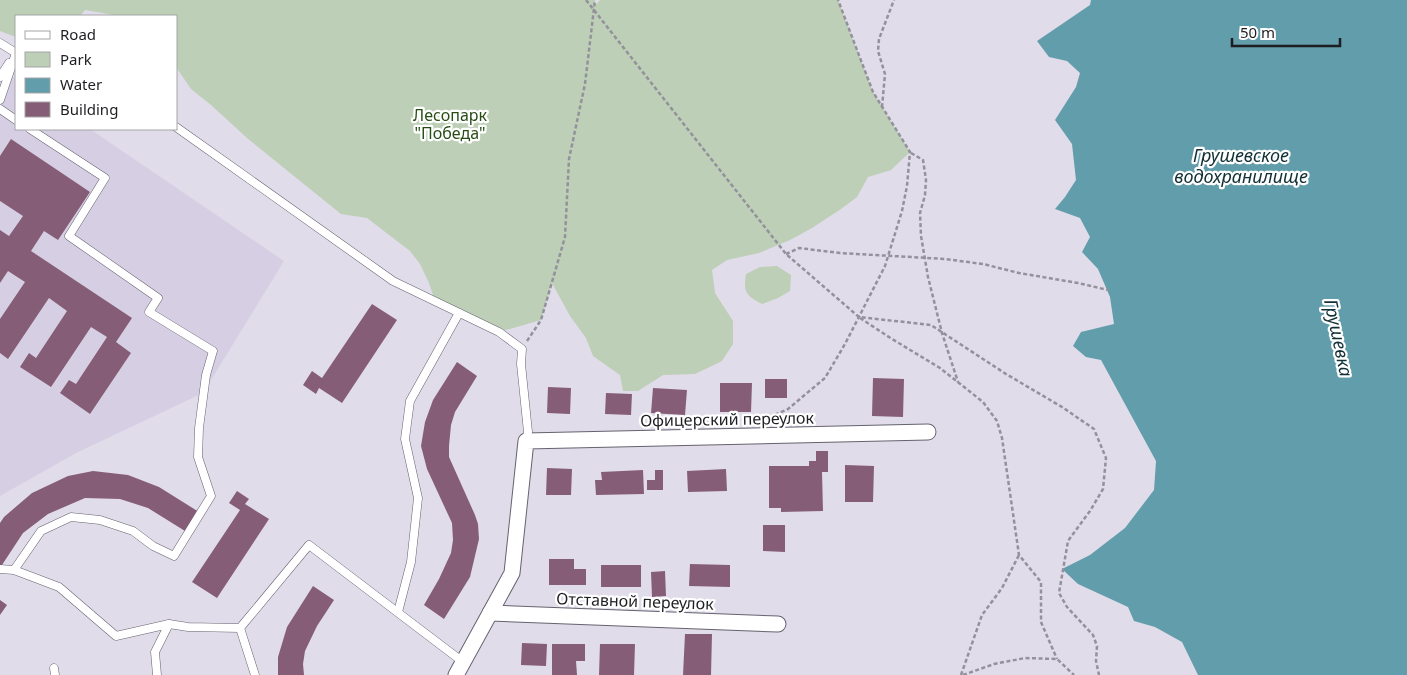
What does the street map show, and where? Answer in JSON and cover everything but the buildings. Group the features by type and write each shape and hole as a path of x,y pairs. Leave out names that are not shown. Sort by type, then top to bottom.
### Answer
{"street":[{"name":"Офицерский переулок","path":"526,441 928,432"},
{"path":"460,669 512,573 526,441"},
{"name":"Отставной переулок","path":"490,613 778,624"}],"lane":[{"path":"0,43 15,52"},
{"path":"0,77 15,54"},
{"path":"0,100 15,56"},
{"path":"0,109 15,119"},
{"path":"178,128 393,281 498,332 522,348 521,364 528,432 526,441"},
{"path":"14,570 41,531 71,518 100,520 133,531 152,546 174,556 211,496 198,457 206,375 213,351 149,312 158,298 69,236 105,178 32,130"},
{"path":"398,612 411,562 418,498 405,439 410,402 459,313"},
{"path":"240,628 309,545 398,612 460,669"},
{"path":"0,569 14,570 59,586 116,636 169,624 188,627 240,628"},
{"path":"158,675 156,652 169,624"},
{"path":"240,628 255,675"}],"path":[{"path":"586,0 786,254 859,317 892,340 940,368 959,383 983,402 997,421 1002,438 1019,555 1041,582 1041,622 1057,659 1074,675"},
{"path":"522,348 541,320 565,237 569,159 585,84 596,0"},
{"path":"838,0 873,92 910,152 923,160 926,180 925,195 920,213 921,236 942,332 959,383"},
{"path":"882,107 885,74 878,51 879,39 894,0"},
{"path":"762,421 788,409 825,378 859,317 885,266 902,211 907,186 910,152"},
{"path":"786,254 799,248 983,264 1108,290"},
{"path":"859,317 931,326 1006,374 1062,406 1094,429 1106,458 1102,489 1068,541 1059,593 1067,607 1093,635 1097,646 1096,661 1099,675"},
{"path":"962,675 982,615 1002,588 1019,555"},
{"path":"962,675 994,664 1025,658 1057,659"}],"shaded area":[{"path":"0,68 15,78 15,130 91,130 284,261 203,393 76,453 0,496"}],"green space":[{"name":"Лесопарк \"Победа\"","path":"0,0 595,0 595,5 600,0 838,0 873,92 910,152 891,170 868,177 857,197 812,228 759,253 727,260 712,270 715,293 733,321 733,344 722,361 695,374 663,375 638,391 623,391 620,375 593,356 586,338 570,316 552,283 541,320 499,332 435,301 420,264 410,251 367,218 341,214 247,138 191,89 178,70 178,15 114,15 85,10 81,15 15,15 15,37 0,31"},
{"path":"777,266 791,275 790,291 762,304 749,296 745,285 746,274 760,267"}],"water":[{"name":"Грушевское водохранилище","path":"1091,0 1407,0 1407,675 1198,675 1182,642 1155,627 1134,621 1128,607 1078,584 1062,569 1090,555 1125,528 1154,490 1156,461 1101,360 1086,357 1073,346 1081,332 1114,324 1110,297 1098,269 1082,252 1090,237 1080,218 1055,209 1076,180 1072,144 1055,120 1076,87 1080,73 1067,61 1049,57 1037,41 1090,5"}],"water label":[{"name":"Грушевка","path":"1338,338"}]}
